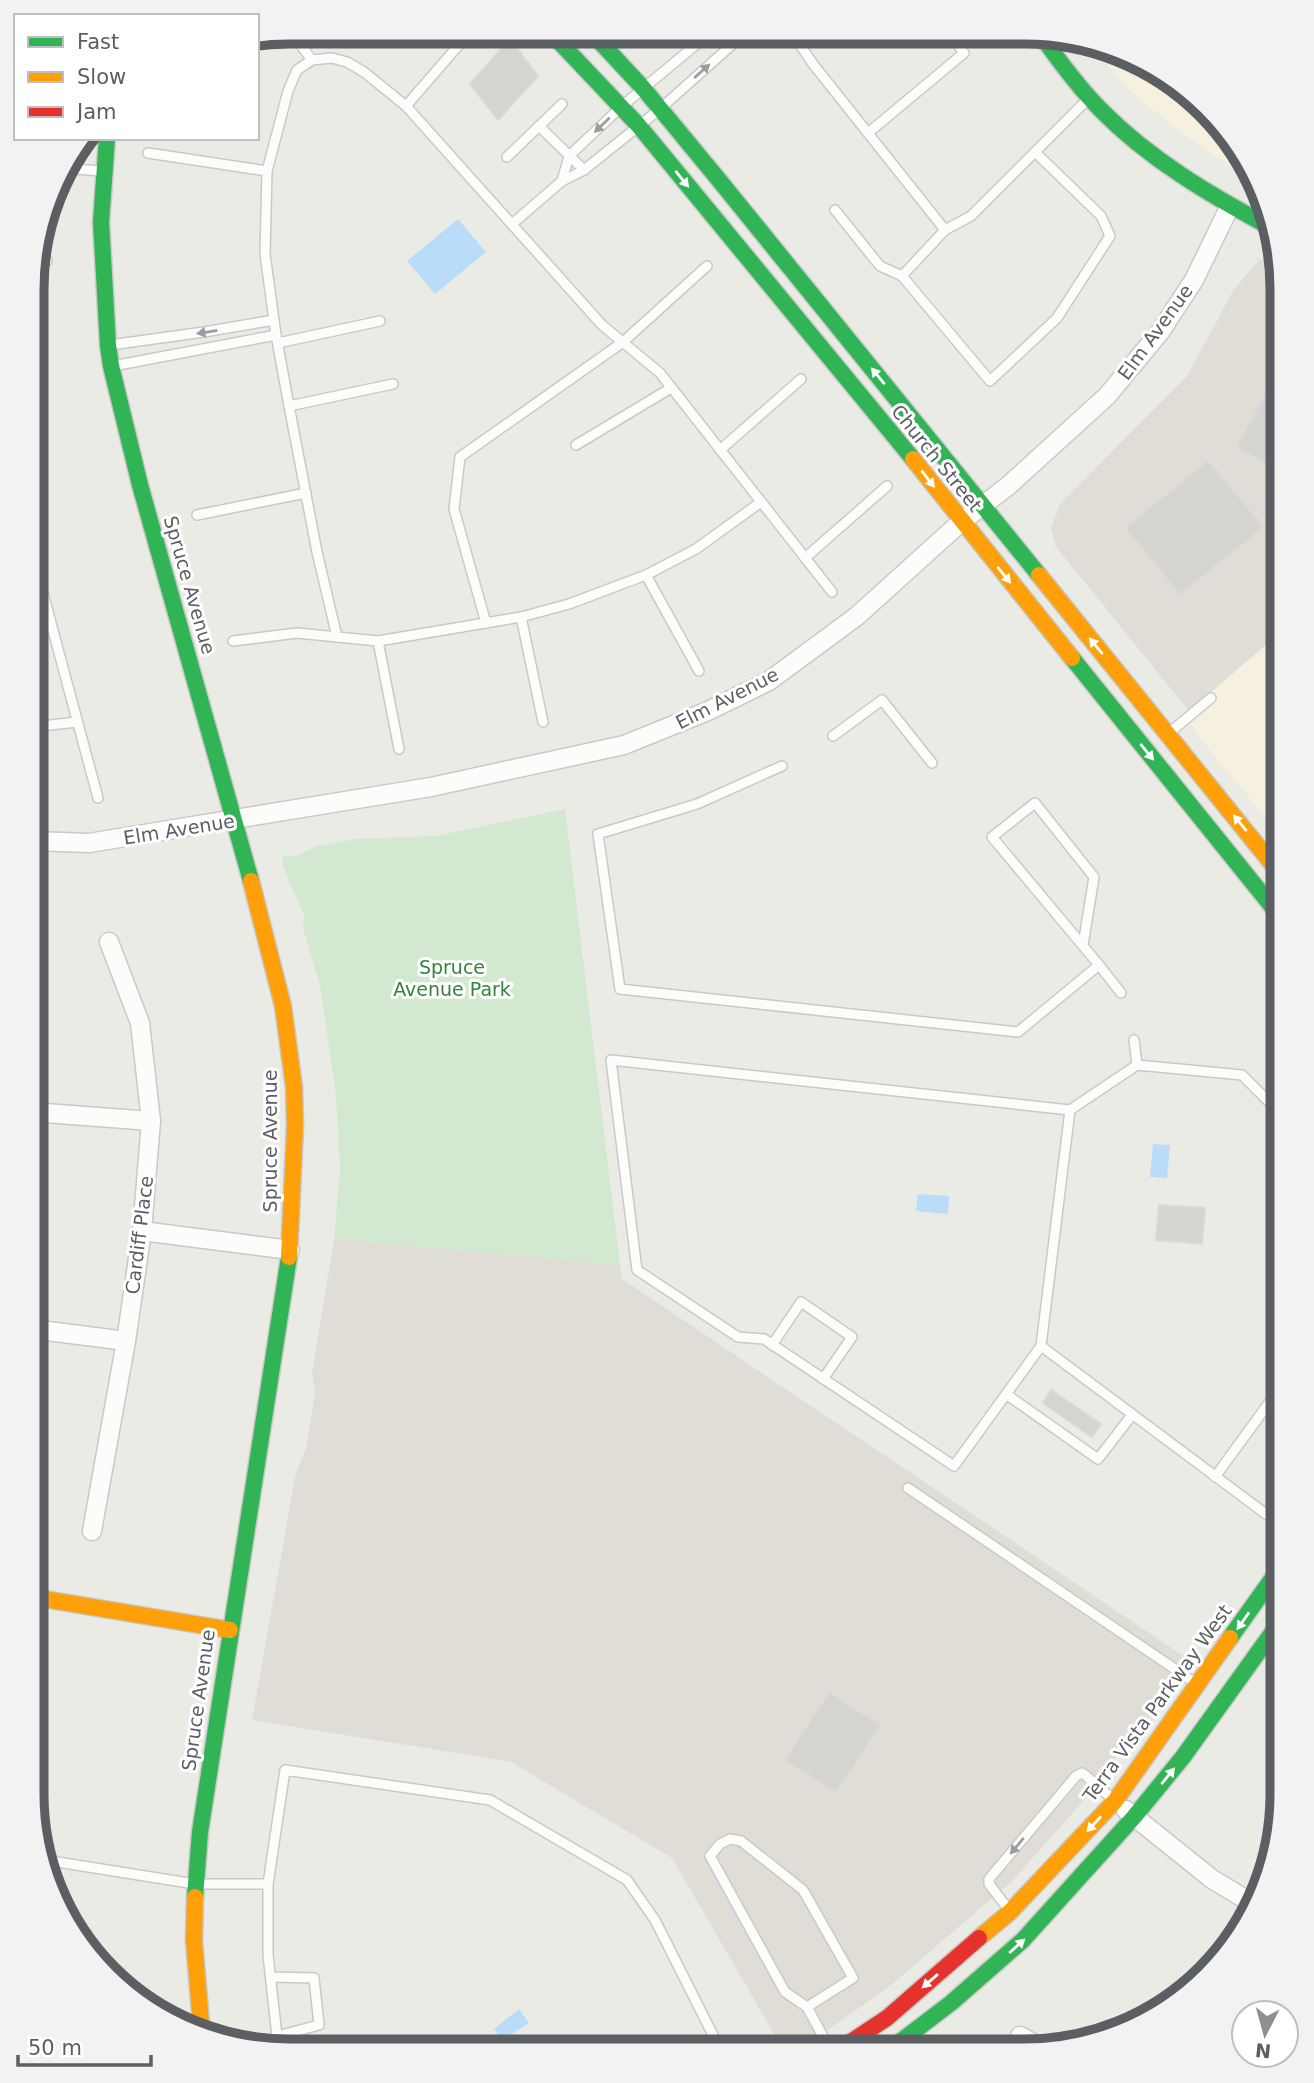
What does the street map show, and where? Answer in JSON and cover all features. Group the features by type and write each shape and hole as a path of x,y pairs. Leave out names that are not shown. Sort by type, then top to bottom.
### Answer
{"street":[{"name":"Church Street","path":"561,44 639,126 907,452 1270,904"},
{"name":"Church Street","path":"601,44 643,88 1270,861"},
{"path":"1048,45 1089,97 1144,149 1170,169 1261,222"},
{"name":"Spruce Avenue","path":"107,140 100,222 111,366 140,485 235,820 283,1006 290,1053 295,1126 290,1250 230,1630 194,1884 194,1941 201,2023"},
{"name":"Elm Avenue","path":"44,841 89,842 235,820 431,787 600,751 624,745 696,716 769,681 857,616 961,522 1008,486 1107,396 1160,332 1194,279 1230,206"},
{"name":"Cardiff Place","path":"92,1531 142,1231 151,1121 140,1023 109,942"},
{"path":"44,1113 151,1121"},
{"path":"142,1231 290,1250"},
{"path":"44,1330 125,1340"},
{"name":"Terra Vista Parkway West","path":"855,2039 887,2018 1010,1912 1115,1801 1270,1582"},
{"path":"44,1599 230,1630"},
{"path":"904,2039 951,2003 1023,1940 1184,1757 1270,1636"},
{"path":"1115,1801 1212,1879 1246,1900"},
{"path":"1020,2036 1026,2039"}],"lane":[{"path":"299,44 312,60"},
{"path":"406,106 460,44"},
{"path":"562,181 569,156 621,107 697,44"},
{"path":"512,224 562,181 584,170 660,109 733,44"},
{"path":"801,44 813,64 944,230"},
{"path":"868,133 964,53 957,44"},
{"path":"337,637 317,552 289,406 265,254 267,171 288,91 297,70 312,60 332,58 347,62 364,72 406,106 602,325 660,373 832,592"},
{"path":"902,276 944,230 971,216 1089,97"},
{"path":"506,157 562,104"},
{"path":"539,126 584,170"},
{"path":"835,210 880,266 902,276 990,381 1057,318 1110,236 1101,216 1035,152"},
{"path":"148,153 267,171"},
{"path":"75,169 104,172"},
{"path":"486,623 454,509 460,457 623,342 707,266"},
{"path":"108,345 274,320"},
{"path":"111,366 380,321"},
{"path":"720,450 801,379"},
{"path":"289,406 393,384"},
{"path":"576,445 671,388"},
{"path":"806,558 887,486"},
{"path":"197,515 306,493"},
{"path":"233,641 297,633 378,641 522,617 569,604 646,575 696,549 761,502"},
{"path":"646,575 699,671"},
{"path":"44,598 98,798"},
{"path":"522,617 543,722"},
{"path":"378,641 399,749"},
{"path":"1168,734 1212,698"},
{"path":"833,736 881,700 932,763"},
{"path":"44,726 77,722"},
{"path":"782,766 697,804 598,834 620,989 1018,1032 1099,965"},
{"path":"1083,945 1094,877 1035,803 992,837 1121,993"},
{"path":"1134,1040 1137,1065"},
{"path":"1070,1110 1041,1346 954,1466 764,1339 738,1337 637,1270 611,1060 1070,1110 1137,1065 1242,1075 1270,1103"},
{"path":"772,1345 802,1302 852,1337 823,1378"},
{"path":"1041,1346 1270,1517"},
{"path":"1006,1394 1098,1459 1132,1415"},
{"path":"1215,1477 1270,1401"},
{"path":"908,1488 1198,1685"},
{"path":"271,1977 314,1978 319,2025 277,2036 268,1955 268,1884 285,1770 490,1800 627,1880 655,1920 715,2039"},
{"path":"1010,1912 988,1881 1076,1776 1082,1773 1115,1801"},
{"path":"807,2007 853,1978 803,1890 741,1841 730,1839 720,1844 710,1856 785,1992 807,2007 824,2039"},
{"path":"53,1861 194,1884 268,1884"}],"shaded area":[{"path":"1100,56 1133,69 1174,94 1209,127 1239,169 1204,149 1128,89"},
{"path":"1260,259 1269,264 1270,641 1189,711 1056,547 1051,528 1060,504 1187,376 1234,289"},
{"path":"1270,641 1270,823 1200,738 1185,715"},
{"path":"334,1239 620,1265 622,1279 1191,1661 1162,1704 1135,1733 1085,1799 1013,1880 889,1987 814,2039 777,2039 672,1858 511,1762 252,1720 296,1472 306,1449 315,1392 312,1374"}],"green space":[{"name":"Spruce Avenue Park","path":"565,809 620,1265 334,1239 340,1170 336,1095 320,985 303,928 304,915 287,877 282,861 284,856 296,856 317,846 357,839 435,836"}],"water":[{"path":"458,219 486,252 435,294 407,261"},
{"path":"1153,1144 1170,1145 1167,1178 1150,1177"},
{"path":"918,1194 949,1196 948,1214 916,1211"},
{"path":"519,2009 529,2023 504,2039 494,2029"}],"building":[{"path":"506,44 514,44 538,76 498,120 470,84"},
{"path":"1270,386 1270,465 1237,447"},
{"path":"1208,461 1263,527 1180,594 1126,528"},
{"path":"1159,1205 1205,1208 1202,1244 1156,1240"},
{"path":"1051,1390 1101,1424 1092,1437 1043,1403"},
{"path":"829,1693 880,1725 836,1792 785,1760"}],"traffic: fast":[{"path":"561,44 639,126 913,459"},
{"path":"602,44 643,88 719,180 1039,575"},
{"path":"1048,45 1084,92 1139,144 1203,189 1261,222"},
{"path":"107,140 101,222 111,366 140,485 251,881"},
{"path":"1072,658 1270,904"},
{"path":"195,1897 200,1832 289,1257"},
{"path":"1230,1638 1270,1582"},
{"path":"904,2039 951,2003 1023,1940 1134,1817 1183,1757 1270,1636"}],"traffic: slow":[{"path":"913,459 1072,658"},
{"path":"1039,575 1270,861"},
{"path":"251,881 283,1006 294,1087 295,1126 289,1257"},
{"path":"44,1599 230,1630"},
{"path":"979,1938 1010,1912 1115,1801 1230,1638"},
{"path":"195,1897 194,1941 201,2023"}],"traffic: jam":[{"path":"855,2039 887,2018 979,1938"}]}
